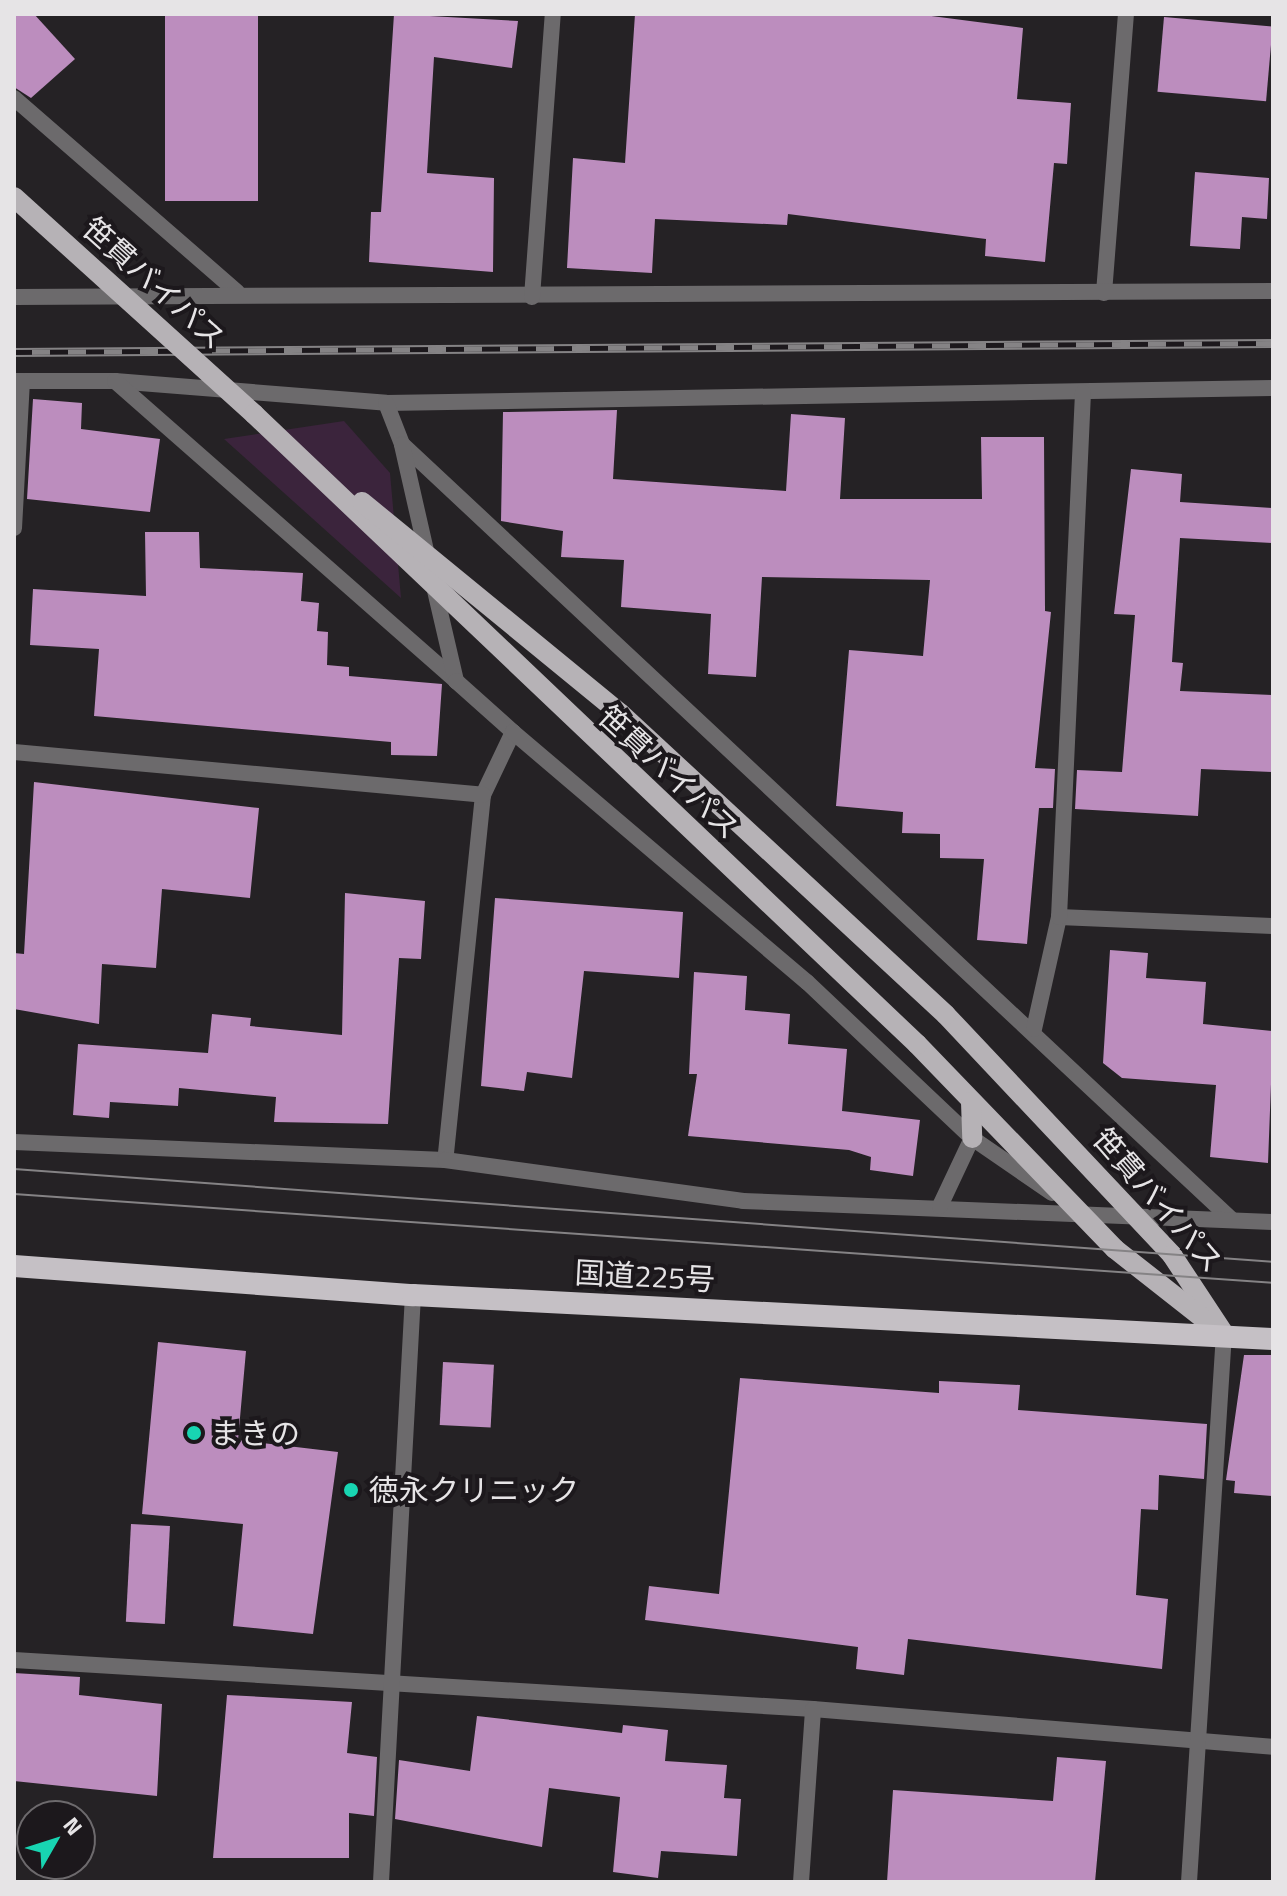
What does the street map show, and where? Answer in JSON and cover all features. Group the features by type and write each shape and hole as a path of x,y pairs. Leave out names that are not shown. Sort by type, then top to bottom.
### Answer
{"highway":[{"name":"国道225号","path":"14,1266 413,1295 1224,1334 1273,1339"}],"main road":[{"name":"笹貫バイパス","path":"14,197 254,414 917,1044 1145,1275 1224,1334"},
{"name":"笹貫バイパス","path":"254,414 620,713 946,1015 1135,1213 1190,1277 1224,1334"},
{"path":"971,1102 972,1138"}],"street":[{"path":"532,297 553,14"},
{"path":"1104,293 1126,14"},
{"path":"14,98 237,292"},
{"path":"14,297 237,292 532,297 1273,291"},
{"path":"14,528 18,381 115,381 386,403 1273,388"},
{"path":"115,381 513,732 807,982 972,1138 1082,1213"},
{"path":"1034,1029 1059,917 1083,393"},
{"path":"386,403 402,444 456,681"},
{"path":"402,444 1034,1029 1231,1219"},
{"path":"445,1160 483,795 513,732"},
{"path":"14,752 483,795"},
{"path":"1059,917 1273,926"},
{"path":"940,1206 972,1138"},
{"path":"14,1142 445,1160 743,1201 1135,1213 1273,1222"},
{"path":"381,1882 413,1295"},
{"path":"1189,1882 1194,1741 1224,1334"},
{"path":"14,1660 813,1709 1273,1747"},
{"path":"801,1882 813,1709"}],"shaded area":[{"path":"344,421 390,473 401,598 224,439"}],"building":[{"path":"14,14 34,14 75,59 31,98 14,87"},
{"path":"165,14 258,14 258,201 165,201"},
{"path":"394,14 518,21 512,68 434,57 427,173 494,178 493,272 369,262 371,212 381,212"},
{"path":"635,14 916,14 1023,28 1017,99 1071,103 1067,164 1054,163 1045,262 985,256 986,239 788,214 787,225 655,219 652,273 567,268 573,158 625,163"},
{"path":"1164,17 1273,26 1266,101 1157,92"},
{"path":"1195,172 1269,178 1267,219 1242,217 1240,249 1190,246"},
{"path":"33,399 82,403 81,429 160,439 150,512 27,499"},
{"path":"617,410 613,479 786,491 791,414 845,418 840,499 982,499 981,437 1044,437 1045,611 1051,612 1035,768 1055,769 1053,808 1039,808 1027,944 977,940 984,859 940,858 940,834 902,833 903,812 836,806 849,650 923,656 930,580 762,577 756,677 708,674 711,614 621,607 624,560 561,557 563,531 501,521 503,412"},
{"path":"1131,469 1182,474 1180,502 1273,508 1273,543 1180,538 1172,662 1183,663 1180,691 1273,695 1273,772 1201,769 1198,816 1075,809 1077,770 1122,772 1135,615 1114,614"},
{"path":"145,532 199,532 200,568 303,573 301,601 319,603 317,631 328,632 327,665 349,667 349,676 442,684 437,756 391,755 391,742 94,716 99,649 30,645 33,589 146,596"},
{"path":"34,782 259,808 250,898 162,889 156,968 102,964 99,1024 14,1009 14,953 24,954"},
{"path":"345,893 425,901 421,959 399,958 388,1124 274,1122 276,1097 179,1088 178,1106 110,1102 109,1118 73,1115 78,1044 208,1053 212,1014 251,1018 250,1026 342,1035"},
{"path":"495,898 683,912 679,978 584,971 572,1078 527,1072 524,1091 481,1086"},
{"path":"1110,950 1148,953 1146,978 1206,982 1203,1024 1273,1031 1268,1163 1210,1157 1216,1085 1122,1078 1103,1063"},
{"path":"694,972 747,976 745,1010 790,1014 788,1044 847,1049 842,1111 920,1120 913,1176 870,1170 871,1157 849,1150 688,1136 697,1074 689,1074"},
{"path":"158,1342 246,1351 238,1440 338,1452 313,1634 233,1626 243,1524 142,1514"},
{"path":"1244,1355 1273,1355 1273,1496 1234,1493 1235,1481 1226,1480"},
{"path":"443,1362 494,1365 491,1428 440,1425"},
{"path":"740,1378 939,1393 939,1381 1020,1385 1018,1410 1207,1424 1204,1479 1159,1475 1158,1510 1141,1509 1136,1595 1168,1599 1162,1669 908,1639 904,1675 856,1669 858,1647 645,1620 649,1586 719,1594"},
{"path":"131,1524 170,1526 165,1624 126,1622"},
{"path":"14,1673 80,1677 79,1695 162,1704 157,1796 14,1781"},
{"path":"227,1695 352,1702 347,1753 377,1757 374,1816 349,1813 349,1858 213,1858"},
{"path":"477,1716 622,1733 623,1725 668,1730 665,1761 727,1765 724,1798 741,1799 737,1856 661,1851 658,1878 613,1872 620,1797 549,1788 542,1847 395,1819 399,1760 470,1771"},
{"path":"1057,1757 1106,1761 1095,1882 887,1882 893,1790 1053,1801"}],"tram line":[{"path":"14,1169 1273,1262"},
{"path":"14,1194 1273,1283"}],"railway":[{"path":"14,352 1273,343"}],"place":[{"name":"まきの","path":"194,1433"},
{"name":"徳永クリニック","path":"351,1490"}]}
